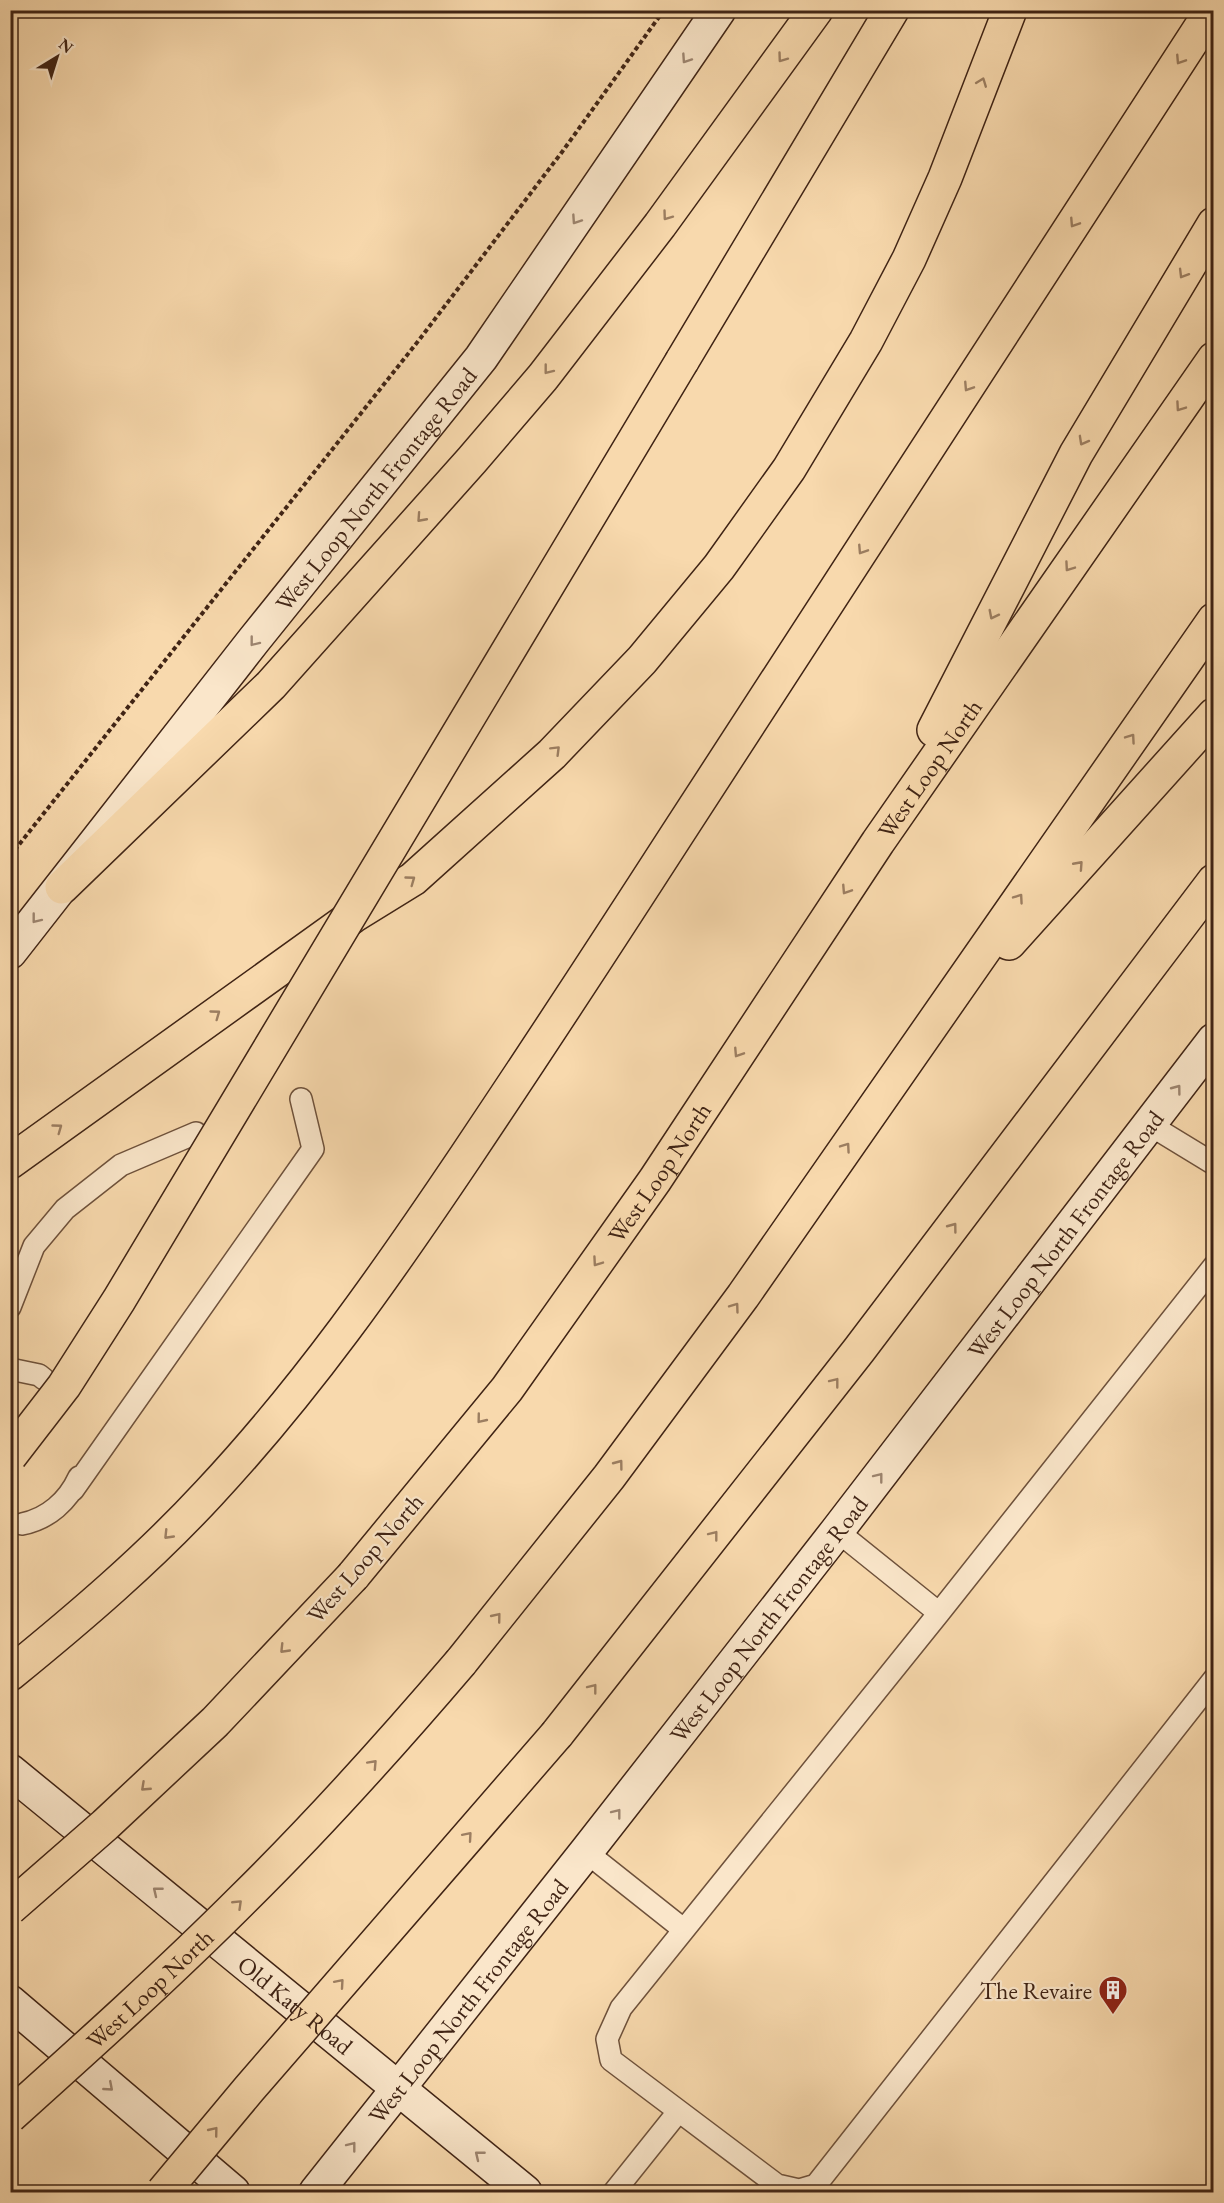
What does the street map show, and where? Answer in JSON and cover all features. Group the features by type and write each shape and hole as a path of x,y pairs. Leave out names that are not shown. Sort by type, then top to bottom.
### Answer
{"highway":[{"path":"62,886 271,685 480,452 543,377 660,225 816,10"},
{"path":"10,1456 64,1386 119,1299 892,10"},
{"path":"10,1162 353,916 413,879 552,754 642,660 719,567 783,478 866,341 914,249 945,178 1010,10"},
{"path":"10,1674 94,1605 209,1494 337,1342 389,1270 542,1043 1212,10"},
{"path":"878,842 1076,453 1214,224"},
{"name":"West Loop North","path":"10,1908 105,1825 215,1722 353,1576 507,1389 655,1180 878,842 1214,359"},
{"name":"West Loop North","path":"10,2116 140,1998 243,1899 386,1749 461,1662 609,1477 743,1296 901,1066 1214,620"},
{"path":"901,1066 1214,715"},
{"path":"163,2193 249,2089 557,1734 860,1350 1214,881"}],"main road":[{"name":"West Loop North Frontage Road","path":"10,952 255,640 482,358 719,10"},
{"name":"West Loop North Frontage Road","path":"316,2193 837,1531 1214,1040"},
{"name":"Old Katy Road","path":"10,1771 525,2193"},
{"path":"10,2002 233,2193"}],"lane":[{"path":"22,1524 34,1521 56,1509 73,1490 313,1149 301,1099"},
{"path":"1150,1125 1214,1164"},
{"path":"10,1307 34,1246 65,1209 121,1165 196,1133"},
{"path":"1214,1266 939,1613 621,2007 607,2039 611,2061 777,2185 799,2190 816,2185 1214,1679"},
{"path":"10,1369 39,1375 44,1379"},
{"path":"73,1490 84,1465 85,1448"},
{"path":"837,1531 939,1613"},
{"path":"586,1852 683,1929"},
{"path":"614,2193 678,2112"}],"path":[{"path":"10,856 419,340 562,152 664,10"}],"place":[{"name":"The Revaire","path":"1113,2016"}]}
